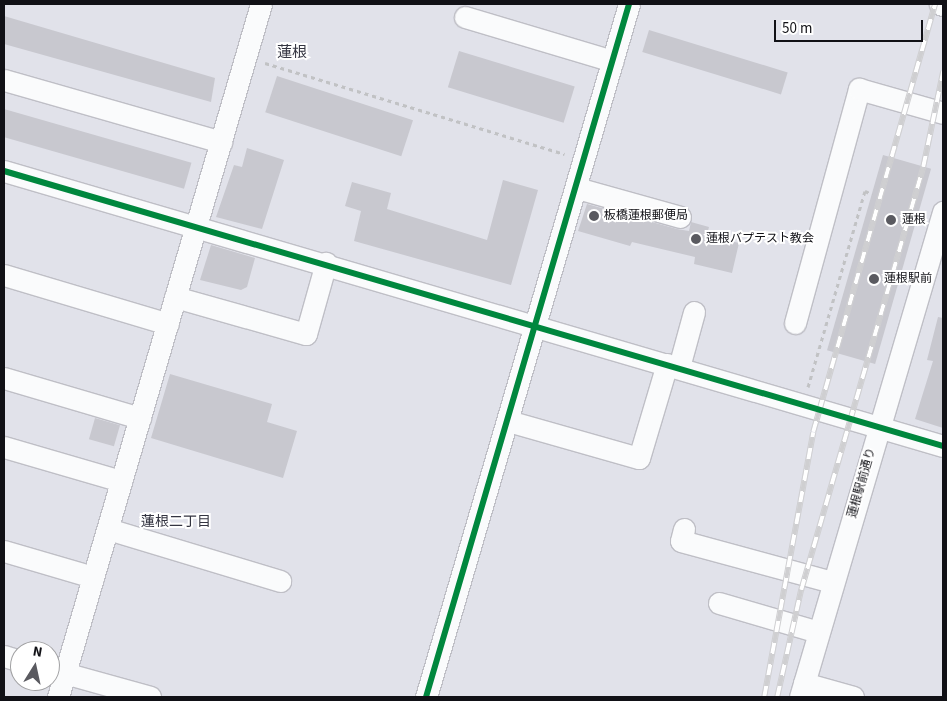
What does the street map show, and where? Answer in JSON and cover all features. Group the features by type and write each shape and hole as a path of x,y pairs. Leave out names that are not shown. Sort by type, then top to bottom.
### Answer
{"street":[{"path":"60,666 94,577 261,4"},
{"path":"426,697 577,188 629,4"},
{"path":"465,17 613,61"},
{"path":"4,80 221,142"},
{"path":"794,323 859,89 943,113"},
{"path":"4,171 326,263 943,446"},
{"path":"577,188 680,218"},
{"name":"蓮根駅前通り","path":"802,690 832,582 943,213"},
{"path":"176,297 306,334 326,263"},
{"path":"4,275 168,324"},
{"path":"508,421 639,458 694,312"},
{"path":"4,378 140,418"},
{"path":"4,447 121,481"},
{"path":"108,529 280,581"},
{"path":"684,529 681,541 832,582"},
{"path":"4,550 94,577"},
{"path":"719,603 818,632"},
{"path":"60,672 150,697"},
{"path":"802,690 852,697"}],"path":[{"path":"245,57 585,160"},
{"path":"803,404 865,192 872,194"}],"building":[{"path":"4,16 215,78 211,102 4,44"},
{"path":"649,30 788,72 781,94 642,52"},
{"path":"459,51 575,86 564,123 448,87"},
{"path":"277,76 413,120 401,156 265,112"},
{"path":"4,109 191,163 184,189 4,137"},
{"path":"247,148 284,160 262,229 216,217 234,165 242,167"},
{"name":"蓮根駅前","path":"883,155 931,169 875,364 827,350"},
{"path":"503,180 538,190 511,285 354,241 361,211 345,206 352,182 391,193 387,209 487,240"},
{"path":"587,204 677,229 689,231 691,222 709,227 707,235 739,243 732,273 694,264 695,257 632,242 630,246 578,231"},
{"path":"211,245 255,258 247,287 241,290 200,280"},
{"path":"938,317 943,318 943,428 915,419 933,361 927,360"},
{"path":"170,374 272,404 267,422 297,431 283,478 151,438"},
{"path":"95,418 120,425 114,446 89,439"}],"railway":[{"path":"764,697 813,432 935,4"},
{"path":"777,697 801,590 923,167 943,71"}],"cycle path":[{"path":"426,697 629,4"},
{"path":"4,171 943,446"}],"place":[{"name":"板橋蓮根郵便局","path":"594,216"},
{"name":"蓮根","path":"891,220"},
{"name":"蓮根バプテスト教会","path":"696,239"},
{"name":"蓮根駅前","path":"874,279"}],"district":[{"name":"蓮根","path":"292,53"},
{"name":"蓮根二丁目","path":"176,522"}]}
